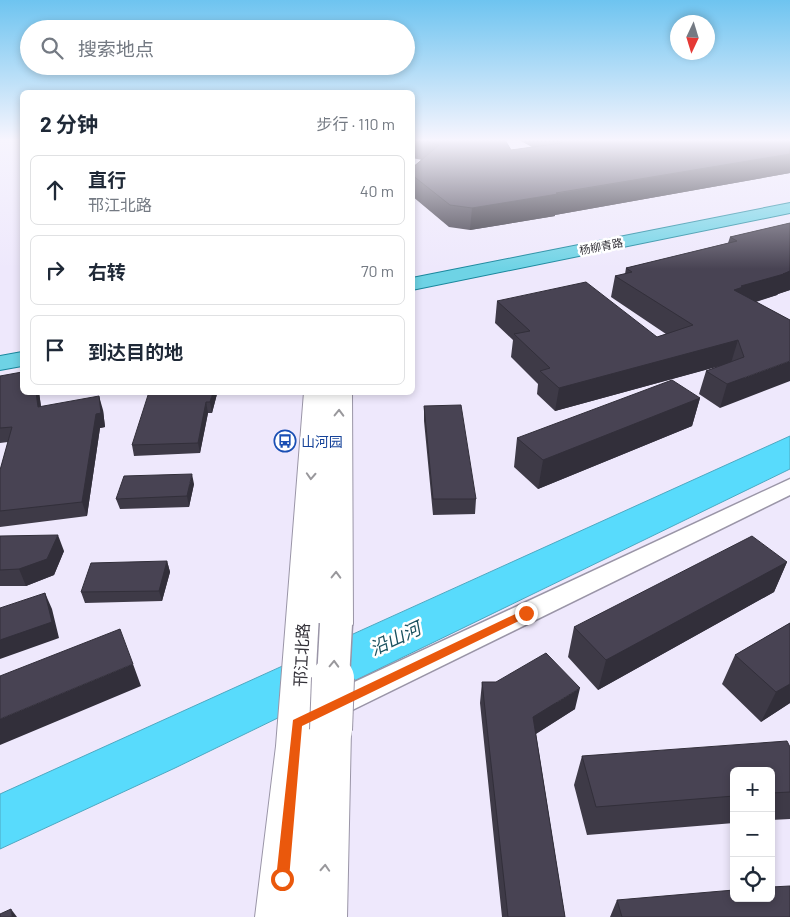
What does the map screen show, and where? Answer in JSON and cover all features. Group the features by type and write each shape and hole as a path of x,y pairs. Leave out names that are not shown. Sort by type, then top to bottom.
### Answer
{"main road":[{"name":"杨柳青路","path":"415,273 790,201"},
{"name":"杨柳青路","path":"415,283 790,208"},
{"path":"0,351 20,347"},
{"path":"0,363 20,359"},
{"name":"邗江北路","path":"316,395 302,638 323,917"},
{"name":"邗江北路","path":"278,917 308,733 336,624 340,395"}],"street":[{"path":"308,733 790,486"}],"water":[{"name":"沿山河","path":"790,436 790,469 175,768 0,849 0,794"}],"building":[{"path":"422,183 617,183 472,208 450,205"},
{"path":"790,223 790,271 741,286 743,287 734,290 790,320 790,361 727,384 706,371 744,357 738,340 559,388 540,371 550,368 514,334 530,331 497,301 586,282 657,337 693,325 615,276 632,272 626,268 737,241 730,237"},
{"path":"20,372 20,395 36,395 38,407 99,396 101,413 96,414 82,502 0,511 0,470 12,427 0,428 0,376"},
{"path":"672,380 700,398 543,460 517,438"},
{"path":"148,395 212,395 210,402 206,402 198,443 132,445"},
{"path":"461,405 476,499 433,499 424,406"},
{"path":"192,474 187,496 116,499 124,476"},
{"path":"58,535 47,559 19,569 0,570 0,536"},
{"path":"752,536 787,562 606,660 574,627"},
{"path":"167,561 159,591 81,592 91,563"},
{"path":"45,593 52,622 0,640 0,608"},
{"path":"790,623 790,684 776,692 735,655"},
{"path":"120,629 133,664 0,719 0,676"},
{"path":"546,653 580,688 533,717 565,917 508,917 482,682 496,682"},
{"path":"787,741 790,747 790,792 775,793 775,767 730,767 730,796 596,807 582,756"},
{"path":"790,886 790,917 622,917 617,900 730,890 730,902 775,902 775,887"},
{"path":"11,909 12,917 0,917 0,914"}],"place":[{"name":"山河园","path":"285,441"}],"route":[{"path":"282,879 297,723 526,613"}]}
